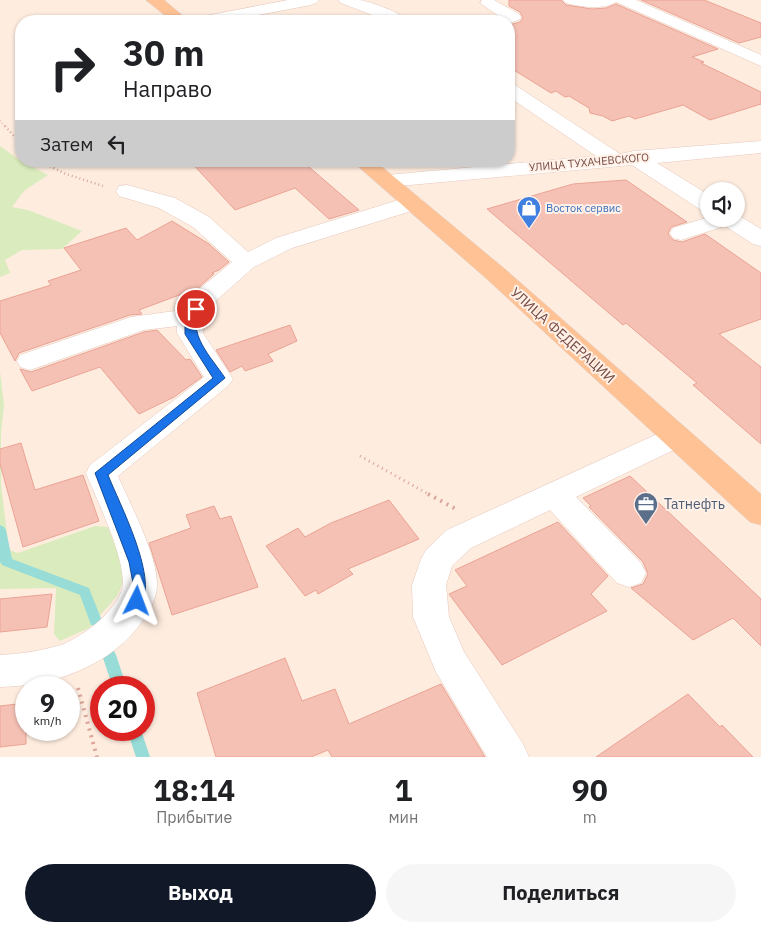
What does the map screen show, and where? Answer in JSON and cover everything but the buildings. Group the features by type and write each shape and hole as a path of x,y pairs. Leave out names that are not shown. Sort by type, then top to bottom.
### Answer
{"main road":[{"path":"154,0 173,15"},
{"name":"УЛИЦА ФЕДЕРАЦИИ","path":"370,167 413,203 761,513"}],"street":[{"path":"235,15 311,0"},
{"path":"346,0 387,15"},
{"path":"378,11 395,0"},
{"path":"570,0 580,2 610,0"},
{"path":"623,0 761,61"},
{"path":"488,3 509,15"},
{"path":"515,93 700,201"},
{"name":"УЛИЦА ТУХАЧЕВСКОГО","path":"387,181 761,147"},
{"path":"127,191 167,203 201,222 246,262"},
{"path":"0,671 22,671 70,658 95,643 123,620 137,601 140,583 136,562 102,473 219,378 190,334 190,317 201,300 246,262 284,243 413,203"},
{"path":"681,233 700,227"},
{"path":"742,227 761,239"},
{"path":"30,361 140,323 190,317"},
{"path":"509,757 449,661 431,617 429,585 438,559 459,539 486,525 676,437"},
{"path":"554,494 629,573"}],"path":[{"path":"0,120 15,137"},
{"path":"51,167 66,174 112,189 127,191"},
{"path":"360,456 486,525"},
{"path":"70,658 97,757"}],"green space":[{"path":"0,146 15,157 15,167 33,167 48,175 24,191 12,207 28,210 82,231 62,249 22,250 5,260 10,273 0,277"},
{"path":"0,371 4,406 1,432 1,485 9,550 18,553 95,526 108,527 126,575 117,596 89,628 60,641 54,634 56,588 0,589"}],"waterway":[{"path":"0,530 6,562 85,592 96,621"},
{"path":"109,655 116,676"},
{"path":"138,741 143,757"}],"place":[{"name":"Восток сервис","path":"529,229"},
{"name":"Татнефть","path":"646,525"}],"route":[{"path":"137,601 140,583 136,562 102,473 219,378 190,334 190,317 196,309"}]}
